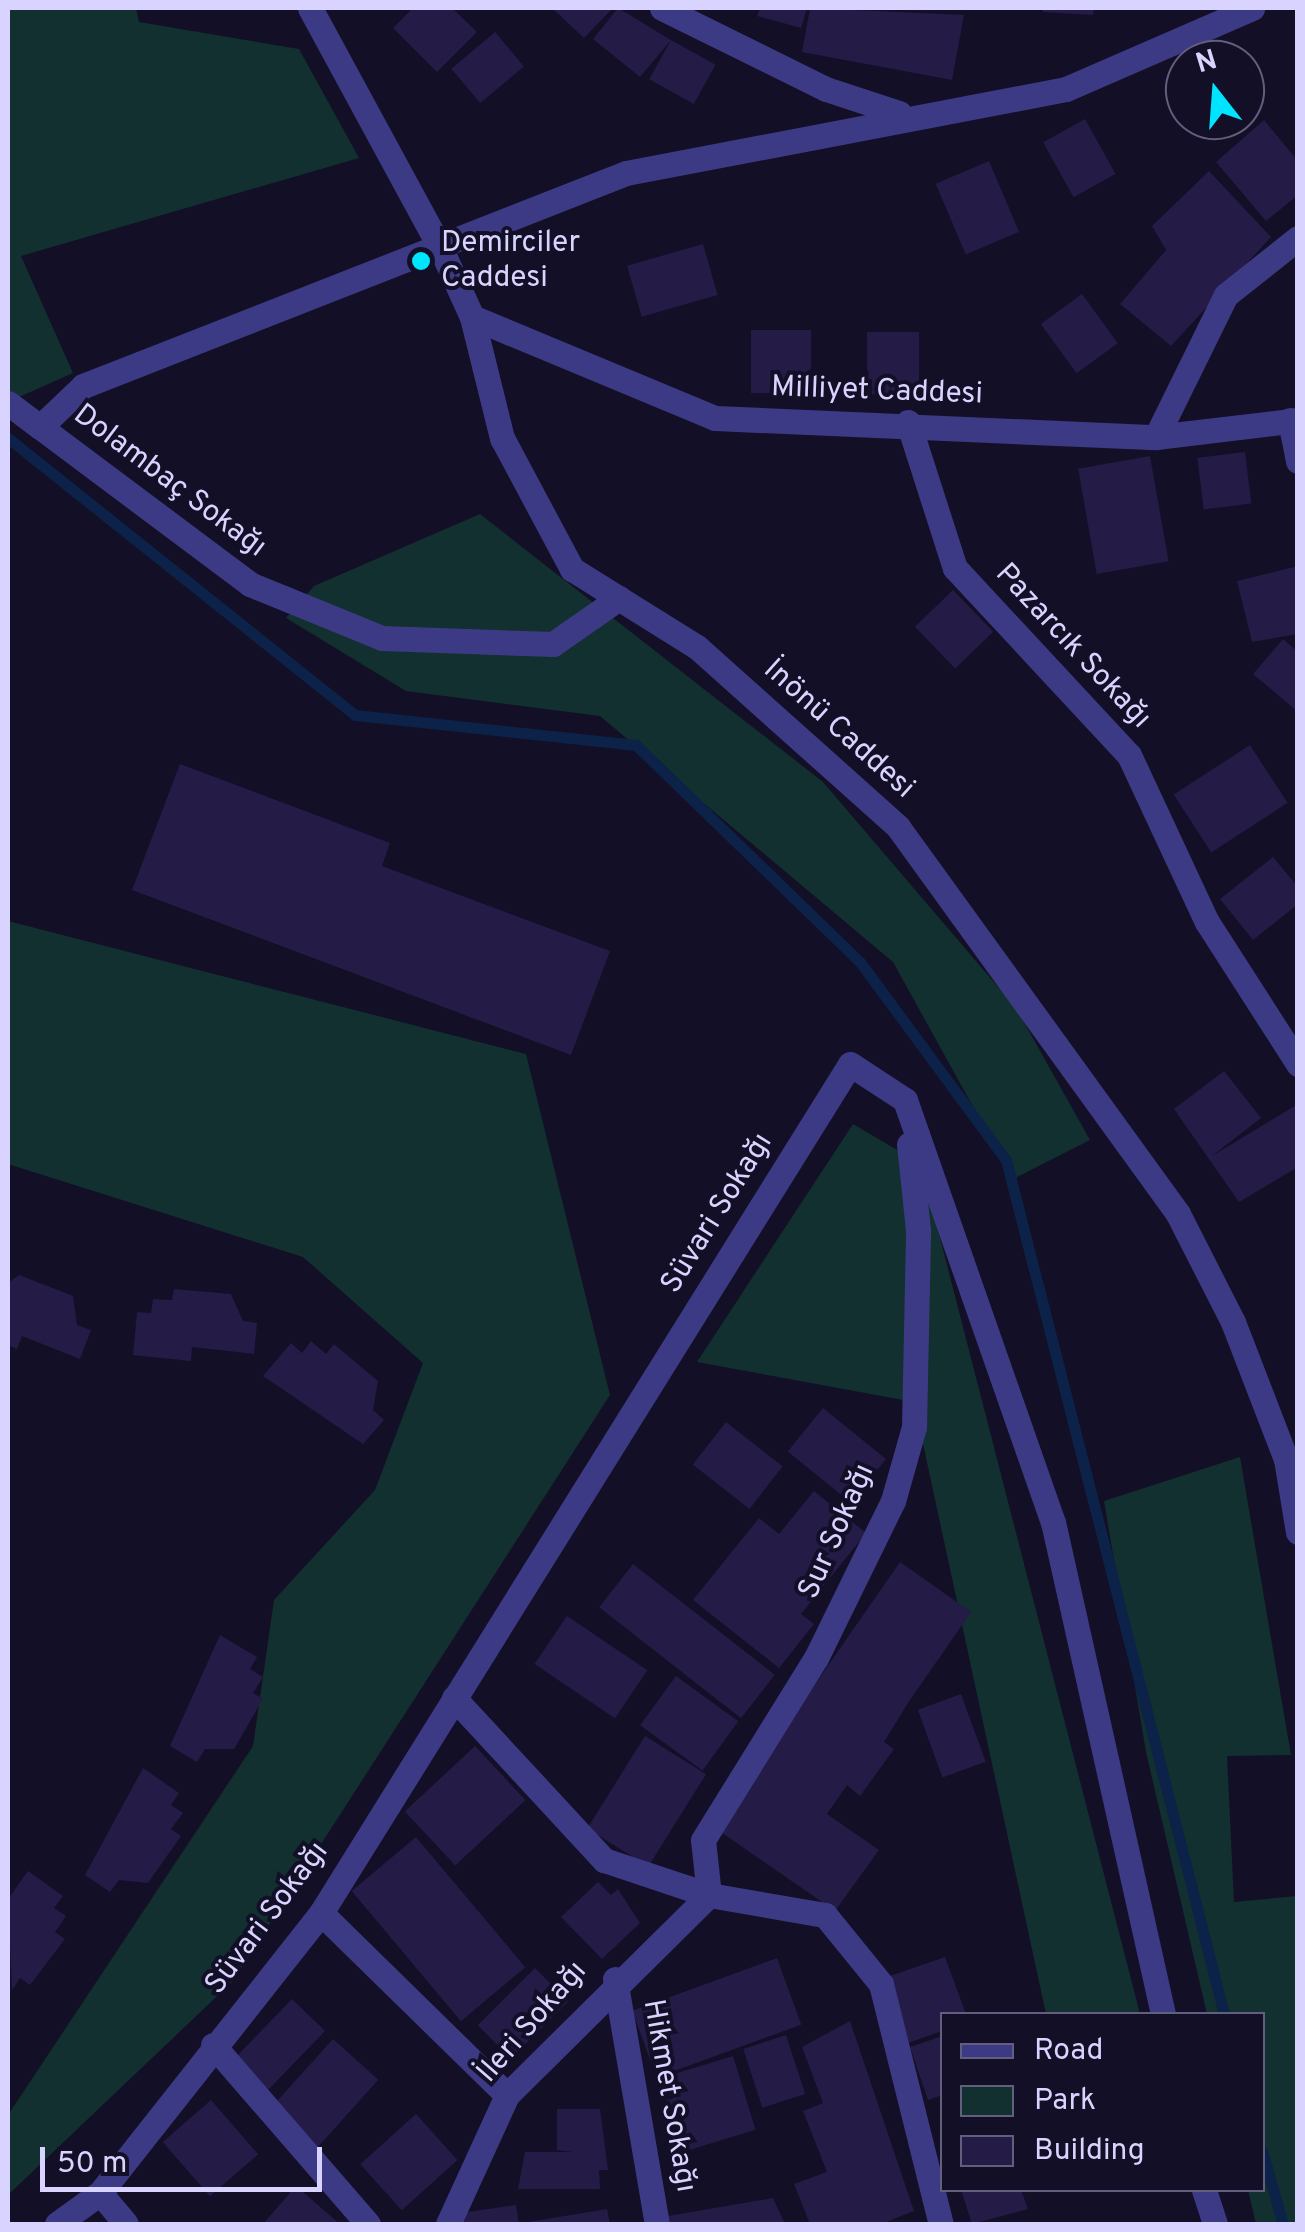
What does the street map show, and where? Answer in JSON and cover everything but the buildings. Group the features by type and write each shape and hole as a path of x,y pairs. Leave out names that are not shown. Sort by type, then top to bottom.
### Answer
{"street":[{"name":"İnönü Caddesi","path":"310,8 441,250 472,317 502,438 572,569 697,647 898,827 1178,1214 1292,1460 1298,1532"},
{"path":"662,8 826,89 904,114"},
{"path":"441,250 626,172 904,114 1066,89 1252,8"},
{"path":"1156,438 1226,295 1298,238"},
{"name":"Dolambaç Sokağı","path":"441,250 83,386 40,427 250,584 382,638 553,644 619,598"},
{"name":"Milliyet Caddesi","path":"472,317 715,418 908,422 1156,438 1294,420"},
{"path":"8,404 40,427"},
{"path":"1294,420 1298,461"},
{"name":"Pazarcık Sokağı","path":"908,422 955,568 1130,754 1207,922 1298,1064"},
{"name":"Süvari Sokağı","path":"57,2224 100,2193 321,1913 850,1064 905,1100"},
{"path":"905,1100 1053,1522 1162,2012"},
{"name":"Sur Sokağı","path":"708,1895 702,1840 816,1658 893,1501 914,1427 918,1230 905,1100"},
{"path":"454,1698 604,1860 708,1895 825,1915 881,1984 941,2224"},
{"name":"İleri Sokağı","path":"448,2224 507,2094 615,1980 708,1895"},
{"path":"321,1913 507,2094"},
{"name":"Hikmet Sokağı","path":"615,1980 657,2224"},
{"path":"213,2045 368,2224"},
{"path":"1205,2192 1215,2224"},
{"path":"100,2193 126,2224"}],"green space":[{"path":"8,8 136,8 139,22 299,49 359,158 21,256 73,373 8,402"},
{"path":"480,514 823,782 1016,1008 1090,1140 1013,1179 893,962 600,716 406,691 286,618 314,586"},
{"path":"8,921 526,1054 610,1395 233,1981 8,2195 8,2115 253,1746 274,1600 375,1490 423,1363 303,1257 8,1164"},
{"path":"853,1124 921,1164 1139,2012 1046,2012 914,1402 697,1362"},
{"path":"1240,1457 1291,1755 1227,1756 1234,1902 1297,1896 1297,2224 1256,2224 1248,2192 1265,2192 1265,2012 1207,2012 1146,1752 1104,1501"}],"waterway":[{"path":"8,438 355,715 636,745 860,962 1006,1160 1223,2012"},
{"path":"1265,2161 1283,2224"}],"place":[{"name":"Demirciler Caddesi","path":"421,261"}]}
